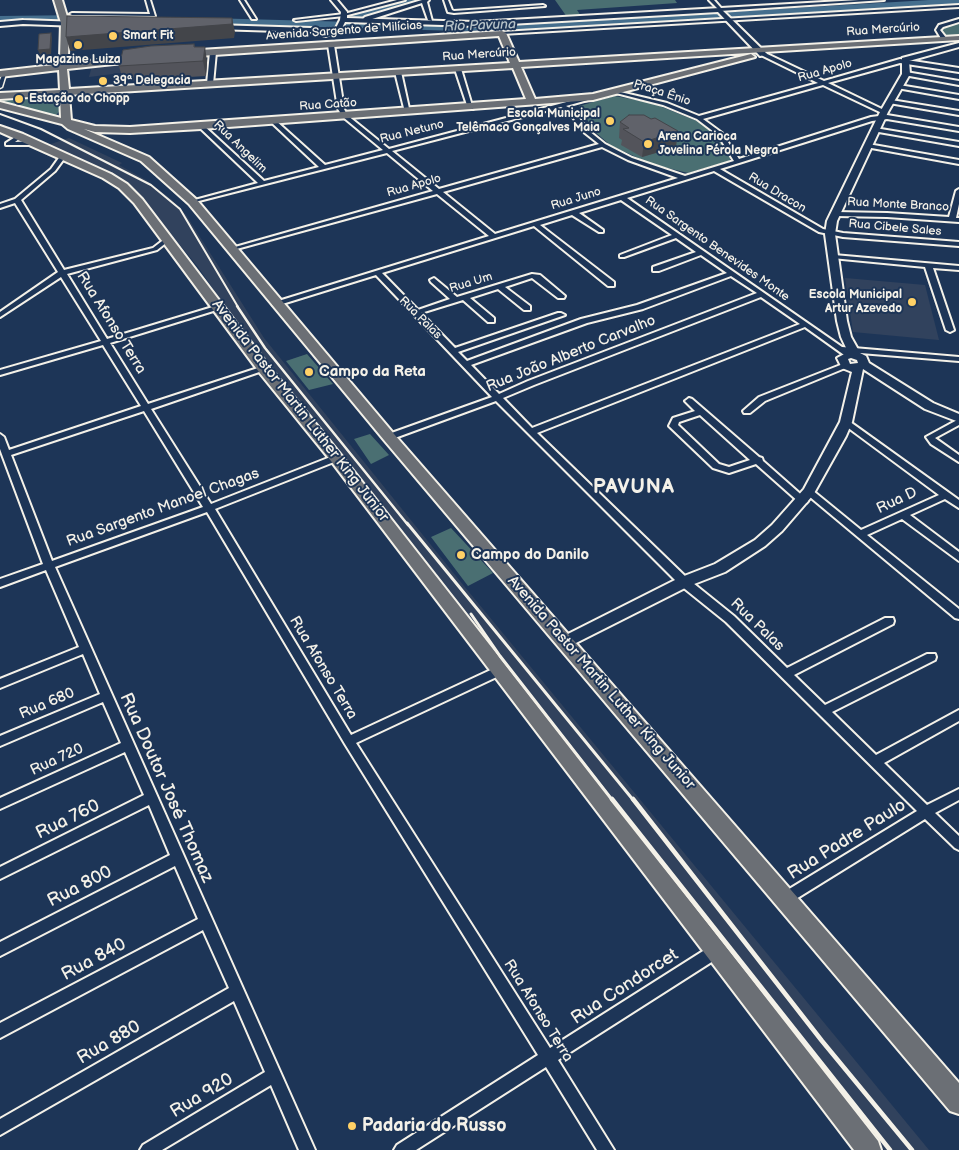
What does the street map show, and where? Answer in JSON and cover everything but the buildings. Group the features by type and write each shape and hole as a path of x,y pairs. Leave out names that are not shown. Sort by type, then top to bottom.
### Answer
{"main road":[{"path":"58,0 64,19 61,61 66,122"},
{"path":"326,34 335,44 343,21"},
{"path":"502,33 532,103"},
{"name":"Avenida Sargento de Milícias","path":"171,55 502,33"},
{"name":"Avenida Sargento de Milícias","path":"178,46 326,34"},
{"name":"Rua Mercúrio","path":"783,49 944,39 958,43"},
{"name":"Rua Netuno","path":"593,98 744,59 760,52 783,49"},
{"path":"738,51 744,56 744,59"},
{"name":"Rua Mercúrio","path":"0,96 738,51 760,52"},
{"path":"1,71 61,61 150,53"},
{"name":"Rua Catão","path":"66,122 95,129 130,130 471,108 593,98"},
{"name":"Avenida Pastor Martin Luther King Junior","path":"0,106 66,122 71,127 127,150 154,165 193,202 389,437 959,1102"},
{"name":"Avenida Pastor Martin Luther King Junior","path":"0,129 20,136 64,160 107,176 123,186 138,201 166,245 219,308 264,369 336,458 868,1150"},
{"path":"127,150 124,138 130,130"}],"street":[{"path":"72,14 153,15 148,0"},
{"path":"242,0 254,18"},
{"path":"334,0 343,21"},
{"path":"364,16 403,0"},
{"path":"296,20 343,21 401,8 425,0 430,20"},
{"path":"446,0 450,11 462,12 482,7 544,8 539,0"},
{"path":"507,0 511,8"},
{"path":"711,0 760,52 883,115 959,129"},
{"name":"Avenida Sargento de Milícias","path":"343,21 364,16 468,24 882,0"},
{"path":"947,6 953,11"},
{"name":"Avenida Sargento de Milícias","path":"502,33 727,18 959,6"},
{"path":"401,8 426,9"},
{"path":"462,12 468,24"},
{"path":"0,24 64,19 87,24"},
{"path":"944,39 938,30 941,26 959,20"},
{"path":"207,27 311,30 326,34 343,21"},
{"name":"Rua Apolo","path":"699,118 905,60 958,43"},
{"path":"335,44 335,76 341,108 345,116 494,236"},
{"path":"210,84 212,52"},
{"path":"565,642 684,582 720,568 754,547 777,528 806,496 846,422 852,358 842,322 830,234 836,214 875,130 906,74 905,60 959,70"},
{"path":"458,69 471,108"},
{"path":"0,87 1,71"},
{"path":"398,72 408,112"},
{"path":"906,74 959,83"},
{"path":"899,86 959,96"},
{"name":"Praça Ênio","path":"618,92 665,104 699,118 720,134 737,161"},
{"name":"Rua Netuno","path":"193,202 593,98"},
{"path":"554,102 564,106 587,132 603,144 630,159 684,178"},
{"path":"891,102 959,113"},
{"path":"527,116 534,108 532,103"},
{"name":"Rua Juno","path":"276,303 715,169 883,115"},
{"path":"273,121 324,168"},
{"name":"Rua Angelim","path":"201,126 263,184"},
{"path":"875,130 959,144"},
{"path":"0,147 20,136"},
{"path":"8,144 34,143"},
{"name":"Rua Apolo","path":"231,249 603,144"},
{"path":"868,146 959,162"},
{"path":"0,206 18,200 64,160"},
{"name":"Rua Dracon","path":"715,169 816,229 830,234"},
{"path":"956,219 959,190"},
{"name":"Rua Sargento Benevides Monte","path":"622,197 852,358"},
{"name":"Rua Afonso Terra","path":"18,200 104,342 209,508 349,741 550,1058 606,1150"},
{"path":"573,212 601,231"},
{"name":"Rua Monte Branco","path":"836,214 887,214 956,219"},
{"path":"534,223 611,284"},
{"name":"Rua Cibele Sales","path":"830,234 959,244"},
{"path":"622,256 676,235"},
{"path":"0,315 62,274 166,245"},
{"path":"656,269 702,252"},
{"path":"834,257 959,268"},
{"path":"928,265 950,330"},
{"name":"Rua Palas","path":"377,272 531,432 684,582 730,619 959,844"},
{"path":"465,364 584,322 640,307 732,273"},
{"name":"Rua Um","path":"415,313 534,276 561,296"},
{"path":"434,280 455,300"},
{"path":"499,286 527,308"},
{"name":"Rua João Alberto Carvalho","path":"389,437 497,398 531,383 762,294"},
{"path":"464,297 491,320"},
{"path":"0,373 219,308"},
{"path":"453,351 561,316"},
{"path":"531,432 806,324"},
{"path":"852,358 929,406 959,418"},
{"path":"747,411 762,399 852,358 959,359"},
{"path":"8,454 264,369"},
{"path":"690,401 759,460 860,534 959,614"},
{"path":"701,412 676,420 673,426 716,466 729,470 759,460"},
{"path":"846,422 959,505"},
{"path":"959,422 930,437 934,442 959,459"},
{"name":"Rua Doutor José Thomaz","path":"0,437 8,454 48,566 306,1150"},
{"name":"Rua Sargento Manoel Chagas","path":"0,583 209,508 336,458"},
{"name":"Rua D","path":"860,534 946,495"},
{"path":"904,515 959,557"},
{"path":"785,674 889,621"},
{"path":"0,684 85,649"},
{"path":"823,711 931,657"},
{"path":"349,741 500,671"},
{"name":"Rua 680","path":"0,741 106,696"},
{"path":"875,762 959,715"},
{"name":"Rua 720","path":"0,804 128,745"},
{"name":"Rua Padre Paulo","path":"786,898 925,812 959,794"},
{"name":"Rua 760","path":"0,873 151,798"},
{"name":"Rua 800","path":"0,949 178,858"},
{"name":"Rua 840","path":"0,1031 206,922"},
{"name":"Rua Condorcet","path":"402,1150 550,1058 716,951"},
{"name":"Rua 880","path":"0,1127 236,992"},
{"name":"Rua 920","path":"148,1150 274,1075"}],"shaded area":[{"path":"123,63 121,73 89,77 92,66"},
{"path":"69,138 122,163 119,165 146,180 171,199 186,215 264,338 464,586 929,1150 884,1150 612,808 269,369 198,267 161,222 126,183 48,145"},
{"path":"845,278 925,285 939,340 853,332"}],"green space":[{"path":"555,0 675,0 677,3 577,10 581,16 567,17"},
{"path":"959,22 959,45 943,37 940,32 947,24"},
{"path":"61,93 59,112 55,116 0,103 0,98"},
{"path":"615,96 652,103 702,123 719,138 732,156 729,161 688,173 651,164 610,145 594,131 579,106"},
{"name":"Campo da Reta","path":"307,354 333,384 309,390 286,361"},
{"path":"370,434 389,455 371,464 354,439"},
{"name":"Campo do Danilo","path":"451,528 493,573 468,586 431,537"}],"waterway":[{"path":"347,18 412,0"},
{"name":"Rio Pavuna","path":"207,21 462,28 561,25 959,1"},
{"name":"Rio Pavuna","path":"0,19 85,18"}],"railway":[{"path":"0,114 41,129 151,185 180,209 238,307"},
{"path":"237,306 265,348 408,525"},
{"path":"407,523 634,801"},
{"path":"471,614 500,656 613,801"},
{"path":"612,799 890,1150"},
{"path":"633,799 822,1041 912,1150"}],"place":[{"name":"Smart Fit","path":"113,36"},
{"name":"Magazine Luiza","path":"78,45"},
{"name":"39ª Delegacia","path":"103,81"},
{"name":"Estação do Chopp","path":"19,99"},
{"name":"Escola Municipal Telêmaco Gonçalves Maia","path":"610,121"},
{"name":"Arena Carioca Jovelina Pérola Negra","path":"648,144"},
{"name":"Escola Municipal Artur Azevedo","path":"912,302"},
{"name":"Campo da Reta","path":"309,372"},
{"name":"Campo do Danilo","path":"461,555"},
{"name":"Padaria do Russo","path":"352,1126"}],"district":[{"name":"PAVUNA","path":"634,488"}]}
